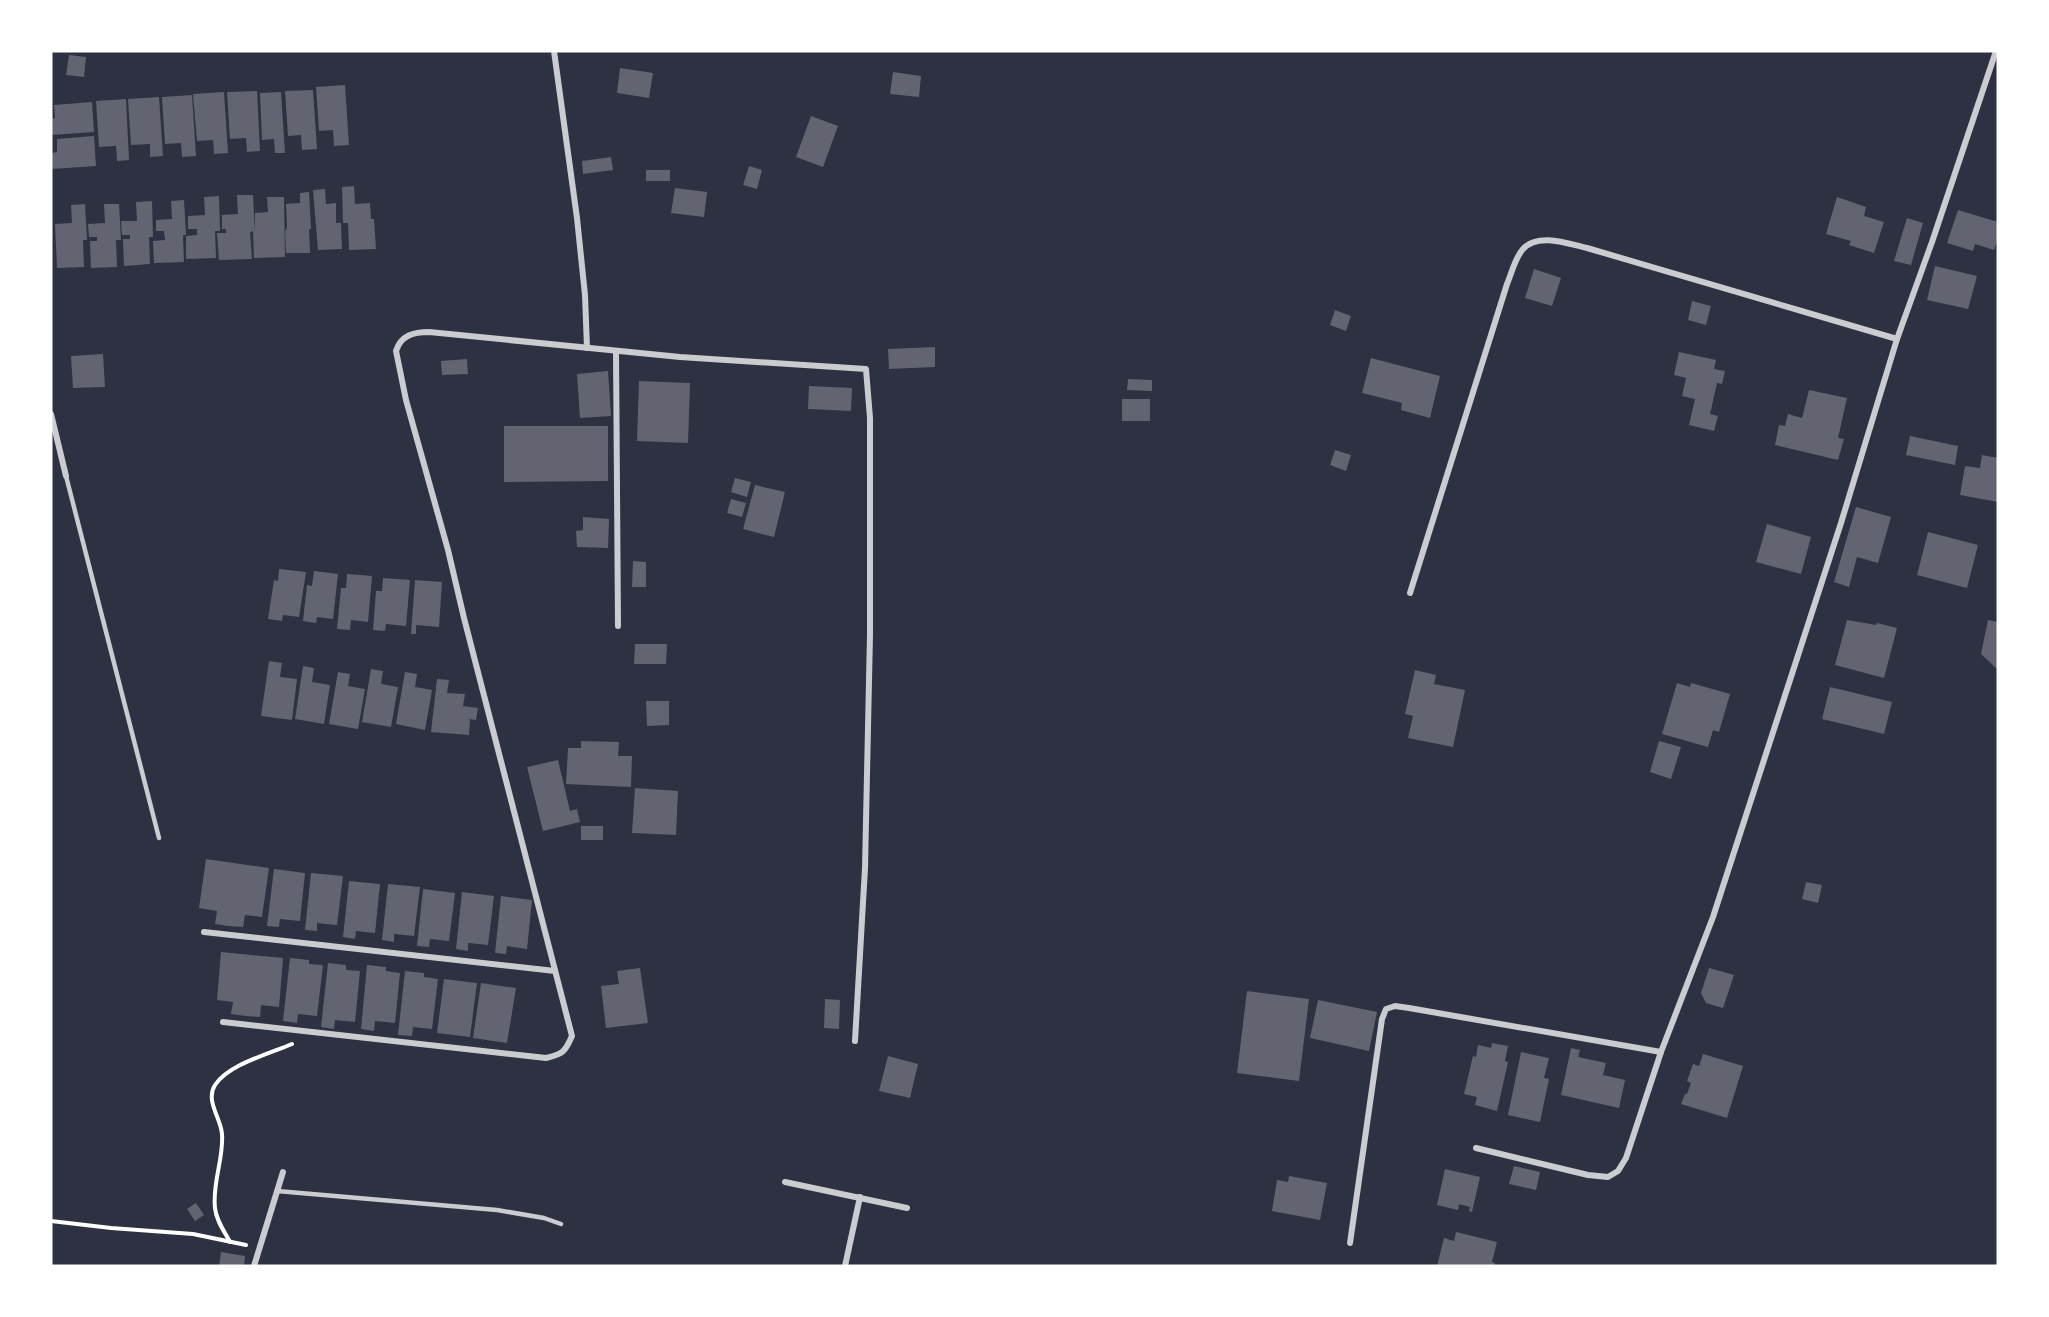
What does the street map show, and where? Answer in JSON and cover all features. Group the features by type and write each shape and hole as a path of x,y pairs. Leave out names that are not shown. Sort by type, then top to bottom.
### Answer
{"street":[{"path":"554,51 577,218 585,295 587,348"},
{"path":"1476,1148 1588,1175 1608,1177 1618,1172 1626,1158 1661,1052 1716,905 1841,523 1898,339 1996,51"},
{"path":"1410,593 1507,284 1524,247 1533,242 1557,241 1587,248 1898,339"},
{"path":"223,1022 546,1058 566,1050 572,1036 448,550 405,400 396,351 398,344 407,335 418,332 616,351 866,369 870,418 870,634 865,868 855,1041"},
{"path":"616,351 618,626"},
{"path":"51,414 66,476"},
{"path":"204,932 555,971"},
{"path":"1350,1243 1382,1019 1386,1009 1395,1006 1409,1008 1661,1052"},
{"path":"254,1266 283,1172"},
{"path":"785,1182 907,1208"},
{"path":"845,1266 860,1197"}],"lane":[{"path":"66,476 159,838"},
{"path":"277,1191 497,1210 544,1218 561,1224"}],"path":[{"path":"230,1242 215,1210 222,1128 212,1102 213,1088 236,1068 314,1032"},
{"path":"51,1221 193,1234 259,1248"}],"building":[{"path":"69,55 86,57 84,77 66,75"},
{"path":"620,68 653,73 649,98 617,93"},
{"path":"893,72 921,76 919,97 890,94"},
{"path":"345,85 349,145 334,146 333,130 319,131 316,87"},
{"path":"313,90 317,149 302,150 301,135 288,136 285,91"},
{"path":"257,91 260,151 247,152 246,138 230,139 227,92"},
{"path":"224,92 228,153 214,154 213,140 197,141 193,94"},
{"path":"281,92 285,153 275,153 274,139 262,140 260,93"},
{"path":"192,95 196,156 182,157 181,143 165,144 162,97"},
{"path":"159,97 163,156 150,157 150,144 131,145 128,99"},
{"path":"126,99 129,160 117,161 116,146 99,147 96,101"},
{"path":"92,102 94,132 51,135 51,119 55,118 54,105"},
{"path":"811,116 838,126 823,167 796,157"},
{"path":"94,136 96,166 51,169 51,153 57,152 57,139"},
{"path":"611,157 613,170 583,174 582,161"},
{"path":"749,166 762,170 757,189 743,185"},
{"path":"646,170 670,170 670,181 646,181"},
{"path":"354,186 355,204 370,203 371,219 374,219 376,249 349,250 348,223 343,223 342,187"},
{"path":"675,188 707,192 704,217 671,213"},
{"path":"325,189 326,204 336,203 336,223 341,223 342,249 318,250 313,190"},
{"path":"309,192 310,253 286,253 286,204 300,203 300,193"},
{"path":"237,195 253,195 255,232 255,213 268,212 267,197 284,197 285,257 254,258 253,231 250,232 252,259 219,260 217,233 226,233 226,229 222,229 222,215 238,214"},
{"path":"219,196 220,231 215,231 216,258 186,259 186,236 197,235 197,229 188,229 188,216 205,215 204,197"},
{"path":"1837,197 1866,207 1864,216 1884,222 1874,253 1849,245 1851,241 1826,234"},
{"path":"184,200 186,235 183,235 184,262 154,263 153,241 165,240 164,231 156,231 156,220 172,219 171,201"},
{"path":"152,201 153,237 149,237 150,264 124,266 123,239 130,239 130,235 122,235 121,221 137,221 136,202"},
{"path":"85,204 87,240 83,240 84,267 57,268 55,224 72,223 71,205"},
{"path":"104,204 119,204 121,240 116,240 117,267 91,268 90,241 97,241 97,237 89,237 88,224 105,223"},
{"path":"1958,210 1998,222 1998,238 1994,250 1975,244 1973,251 1947,243"},
{"path":"1907,218 1923,223 1911,265 1894,261"},
{"path":"1935,266 1977,276 1968,309 1927,300"},
{"path":"1534,269 1561,278 1552,306 1525,298"},
{"path":"1692,301 1711,306 1706,325 1688,320"},
{"path":"1335,310 1351,316 1346,331 1330,325"},
{"path":"935,347 935,367 889,369 888,349"},
{"path":"1679,352 1716,360 1714,369 1725,371 1722,384 1717,383 1710,414 1718,416 1714,431 1689,425 1695,399 1682,396 1686,378 1674,375"},
{"path":"103,354 105,387 73,388 71,356"},
{"path":"1371,358 1440,376 1430,418 1401,410 1402,403 1362,393"},
{"path":"467,359 468,374 442,375 441,361"},
{"path":"608,371 611,416 580,418 577,374"},
{"path":"1128,379 1152,380 1152,391 1127,390"},
{"path":"639,381 690,383 688,443 637,441"},
{"path":"809,386 852,388 851,411 808,409"},
{"path":"1809,390 1847,398 1838,438 1844,439 1838,460 1775,445 1779,425 1785,426 1788,414 1802,418"},
{"path":"1122,399 1150,399 1150,421 1122,421"},
{"path":"504,426 608,426 608,481 504,482"},
{"path":"1910,436 1958,446 1955,465 1906,455"},
{"path":"1335,450 1351,455 1346,471 1330,465"},
{"path":"1982,455 1998,458 1998,502 1960,495 1965,466 1980,468"},
{"path":"735,478 751,482 747,497 731,492"},
{"path":"755,485 785,492 774,537 743,529"},
{"path":"731,499 746,503 742,517 727,513"},
{"path":"1856,507 1891,517 1878,563 1857,557 1849,587 1834,582"},
{"path":"583,517 609,519 608,548 577,547 576,531 583,530"},
{"path":"1767,524 1811,537 1801,574 1756,562"},
{"path":"1928,532 1978,545 1967,588 1917,575"},
{"path":"633,561 646,562 646,587 632,587"},
{"path":"279,569 306,572 299,617 283,615 282,621 268,619 274,580 278,581"},
{"path":"314,571 338,574 333,619 317,617 316,623 303,621 307,585 312,586"},
{"path":"347,574 372,576 368,622 351,620 350,630 337,629 341,588 346,588"},
{"path":"383,578 410,580 406,626 386,624 385,631 373,630 376,591 382,591"},
{"path":"415,580 442,582 439,627 416,625 416,634 411,634"},
{"path":"1847,620 1897,628 1884,678 1835,665"},
{"path":"1988,620 1998,622 1998,670 1981,654"},
{"path":"635,644 667,644 666,664 634,664"},
{"path":"269,661 282,663 280,677 297,679 292,720 261,716"},
{"path":"303,666 314,668 312,682 330,685 324,724 295,719"},
{"path":"371,669 383,671 381,684 398,687 391,727 362,722"},
{"path":"1415,670 1436,675 1434,684 1465,690 1453,747 1408,738 1413,716 1405,714"},
{"path":"338,672 350,674 348,686 365,689 358,729 329,724"},
{"path":"405,672 417,674 415,687 432,690 425,730 396,724"},
{"path":"437,679 449,680 447,693 465,694 463,706 478,708 476,720 470,719 469,735 431,732"},
{"path":"1677,683 1690,687 1691,683 1730,694 1719,732 1713,730 1708,747 1662,734"},
{"path":"1830,687 1892,702 1884,734 1822,719"},
{"path":"646,701 669,701 669,725 647,726"},
{"path":"581,741 619,742 618,756 632,756 631,787 566,784 568,748 581,748"},
{"path":"1659,741 1681,747 1671,779 1650,772"},
{"path":"558,760 570,811 577,809 580,822 543,831 527,767"},
{"path":"635,788 678,791 676,835 632,833"},
{"path":"581,826 603,826 603,840 581,840"},
{"path":"206,859 269,868 262,917 245,915 243,927 228,926 215,924 217,911 199,908"},
{"path":"274,869 305,873 300,921 280,919 279,927 267,926"},
{"path":"311,873 343,876 337,925 317,923 317,931 305,930"},
{"path":"349,881 380,884 375,933 356,931 355,939 343,937"},
{"path":"1806,882 1822,885 1818,903 1802,899"},
{"path":"388,884 420,887 414,936 394,934 394,942 382,940"},
{"path":"423,889 455,893 449,941 430,939 429,947 417,946"},
{"path":"462,892 494,896 488,945 468,943 468,951 456,949"},
{"path":"501,896 532,900 527,949 507,946 506,954 495,953"},
{"path":"221,952 283,958 279,1007 261,1005 260,1017 231,1014 233,1002 217,1000"},
{"path":"290,958 309,960 309,964 323,965 317,1016 298,1014 297,1023 283,1021"},
{"path":"328,963 346,965 346,970 360,971 355,1022 335,1020 334,1029 321,1027"},
{"path":"367,965 386,967 386,971 400,973 395,1023 375,1021 374,1031 361,1029"},
{"path":"640,968 648,1023 606,1028 601,986 619,984 617,971"},
{"path":"1709,968 1734,975 1723,1008 1706,1003 1701,993"},
{"path":"405,971 424,973 424,977 438,979 432,1029 413,1027 412,1036 398,1035"},
{"path":"444,979 477,983 470,1037 437,1033"},
{"path":"481,983 516,988 507,1043 473,1038"},
{"path":"1247,991 1309,999 1299,1081 1237,1073"},
{"path":"825,999 840,1000 839,1029 824,1028"},
{"path":"1318,1000 1377,1012 1369,1051 1310,1038"},
{"path":"1492,1043 1508,1046 1505,1061 1508,1062 1497,1111 1475,1105 1477,1097 1464,1094 1478,1045 1491,1048"},
{"path":"1571,1048 1580,1050 1578,1057 1606,1063 1603,1075 1625,1080 1619,1108 1561,1095"},
{"path":"1521,1052 1549,1058 1544,1078 1549,1079 1540,1122 1508,1115"},
{"path":"1703,1054 1743,1066 1727,1118 1681,1104 1691,1083 1687,1081 1693,1064 1699,1066"},
{"path":"888,1056 918,1064 910,1098 879,1091"},
{"path":"1514,1166 1540,1172 1536,1190 1509,1184"},
{"path":"1445,1169 1480,1177 1472,1212 1469,1211 1470,1207 1459,1204 1458,1210 1437,1205"},
{"path":"1289,1176 1327,1183 1320,1220 1272,1211 1277,1180 1288,1182"},
{"path":"196,1203 204,1215 195,1221 187,1209"},
{"path":"1456,1232 1497,1242 1492,1262 1495,1263 1494,1266 1437,1266 1444,1238 1454,1241"},
{"path":"221,1252 245,1256 244,1266 219,1266"}]}
